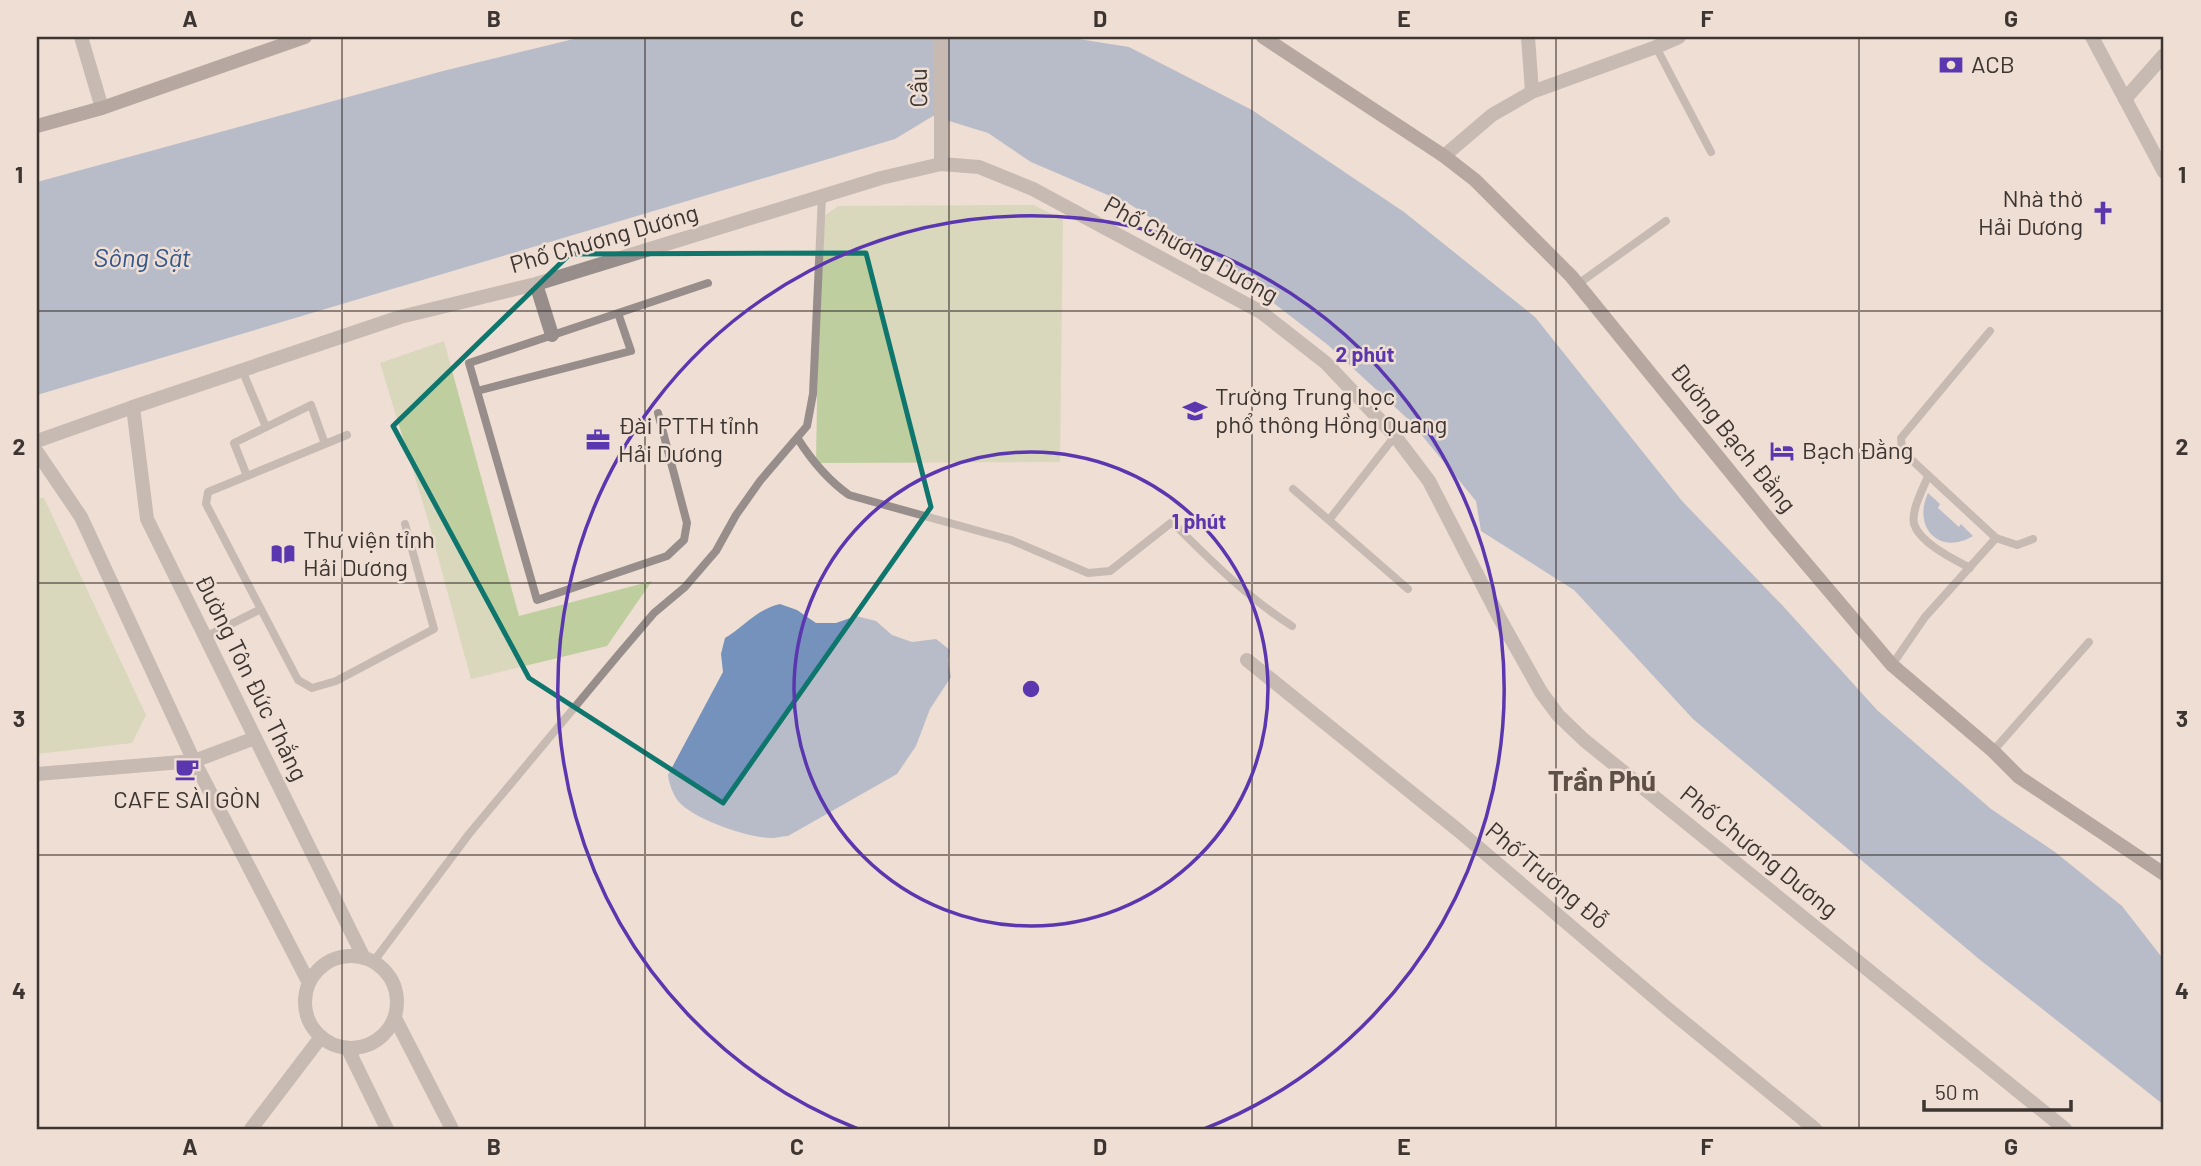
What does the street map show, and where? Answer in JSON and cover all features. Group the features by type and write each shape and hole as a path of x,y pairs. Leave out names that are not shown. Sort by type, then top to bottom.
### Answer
{"main road":[{"path":"37,126 102,108 305,37"},
{"name":"Đường Bạch Đằng","path":"1263,37 1444,156 1475,180 1578,284 1776,528 1892,665 1993,751 2019,777 2164,874"}],"street":[{"path":"81,37 102,108"},
{"name":"Cầu","path":"941,37 941,164"},
{"path":"1528,37 1532,92"},
{"path":"1444,156 1492,115 1532,92 1679,37"},
{"path":"2092,37 2164,172"},
{"path":"2124,99 2164,55"},
{"name":"Phố Chương Dương","path":"37,441 400,317 537,284 881,178 941,164 979,167 1033,189 1261,312 1326,363 1395,436 1429,481 1500,619 1541,692 1558,715 1584,740 2065,1129"},
{"path":"537,284 552,335"},
{"name":"Đường Tôn Đức Thắng","path":"133,407 147,519 369,960"},
{"path":"37,452 81,517 194,761 309,983"},
{"name":"Phố Trương Đỗ","path":"1247,660 1459,831 1658,1001 1815,1129"},
{"path":"37,774 194,761 255,738"},
{"path":"354,956 369,960 390,975 397,995 395,1018 386,1034 369,1046 348,1049 328,1043 313,1029 305,1010 306,989 316,971 333,959 354,956"},
{"path":"395,1018 452,1129"},
{"path":"251,1129 321,1037"},
{"path":"348,1049 387,1129"}],"lane":[{"path":"1656,47 1711,152"},
{"path":"369,960 610,664 654,613 685,587 716,551 736,514 760,481 807,426 813,394 822,195"},
{"path":"1578,284 1666,221"},
{"path":"658,413 687,523 684,540 667,556 537,600 469,363 708,283"},
{"path":"477,391 631,351 618,313"},
{"path":"1990,331 1900,438 1902,451 1996,538 2017,545 2033,539"},
{"path":"242,370 266,427"},
{"path":"247,476 234,443 311,405 325,444"},
{"path":"347,435 208,492 206,504 298,680 312,688 336,681 434,629 405,524"},
{"path":"1329,520 1395,436"},
{"path":"798,439 831,482 849,495 1011,540 1088,573 1110,572 1172,522 1212,562 1292,626"},
{"path":"1928,476 1916,507 1914,523 1929,543 1970,568"},
{"path":"1293,489 1408,589"},
{"path":"1892,665 1925,617 1996,538"},
{"path":"205,637 261,609"},
{"path":"1993,751 2089,642"}],"highlighted area":[{"path":"866,253 931,507 723,803 529,678 393,426 570,254"}],"green space":[{"path":"1034,205 1063,220 1060,462 816,463 820,219 838,206"},
{"path":"444,341 519,616 652,581 607,646 471,679 428,520 380,363"},
{"path":"37,498 44,498 146,715 132,743 37,754"}],"water":[{"name":"Sông Sặt","path":"582,37 1066,37 1129,47 1252,110 1404,212 1535,317 1682,501 1783,606 1877,710 1991,809 2055,852 2122,906 2164,960 2164,1105 1979,959 1693,719 1574,590 1481,531 1476,501 1410,421 1328,345 1228,268 1131,205 1031,162 988,133 933,116 895,139 37,395 37,182 443,71"},
{"path":"1928,493 1940,504 1938,508 1973,536 1950,543 1932,535 1924,517"},
{"path":"780,604 797,610 816,623 836,623 856,616 876,621 892,635 912,642 936,639 950,650 948,661 951,677 930,709 916,746 897,774 788,836 771,838 735,831 708,821 685,808 678,801 668,775 723,672 721,654 725,638 758,614"}],"place":[{"name":"ACB","path":"1951,65"},
{"name":"Nhà thờ Hải Dương","path":"2103,213"},
{"name":"Trường Trung học phổ thông Hồng Quang","path":"1195,411"},
{"name":"Đài PTTH tỉnh Hải Dương","path":"598,440"},
{"name":"Bạch Đằng","path":"1782,451"},
{"name":"Thư viện tỉnh Hải Dương","path":"283,554"},
{"name":"CAFE SÀI GÒN","path":"187,769"}],"district":[{"name":"Trần Phú","path":"1602,781"}]}
